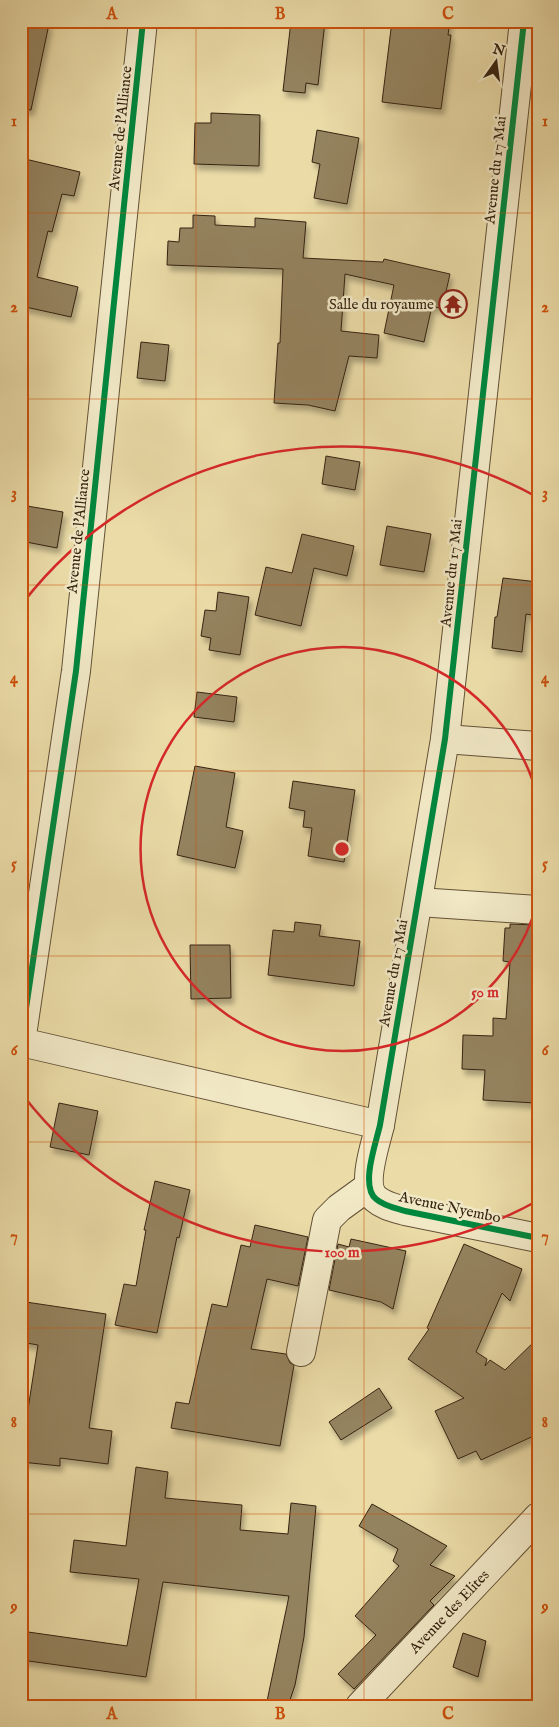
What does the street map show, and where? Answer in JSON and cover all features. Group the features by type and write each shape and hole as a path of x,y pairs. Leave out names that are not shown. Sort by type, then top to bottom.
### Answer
{"street":[{"name":"Avenue de l'Alliance","path":"21,1042 76,671 143,21"},
{"name":"Avenue du 17 Mai","path":"380,1124 445,739 524,21"},
{"path":"445,739 538,746"},
{"path":"418,902 538,910"},
{"path":"21,1042 380,1124 369,1172 368,1187 339,1208 328,1220 300,1352"},
{"name":"Avenue Nyembo","path":"368,1187 375,1198 386,1206 538,1238"},
{"name":"Avenue des Elites","path":"360,1706 538,1517"}],"building":[{"path":"21,21 49,24 31,110 21,109"},
{"path":"291,21 325,21 318,85 306,83 305,93 283,91"},
{"path":"392,21 450,21 448,35 451,35 441,109 382,102"},
{"path":"211,113 260,115 259,166 194,164 195,123 211,123"},
{"path":"317,130 359,138 347,204 314,198 320,164 312,162"},
{"path":"21,158 80,172 74,196 62,194 52,232 48,231 37,277 78,287 71,317 21,306"},
{"path":"193,215 215,216 215,225 255,227 255,218 306,222 303,258 383,262 384,259 450,274 442,309 432,306 424,342 384,333 394,285 345,274 341,331 379,335 377,358 349,356 335,411 308,405 274,403 278,343 280,343 283,269 167,265 168,241 179,242 180,228 193,228"},
{"path":"141,342 169,345 165,381 137,378"},
{"path":"326,456 360,462 355,490 322,484"},
{"path":"21,505 63,512 57,548 21,541"},
{"path":"387,526 431,534 424,572 380,565"},
{"path":"302,534 354,546 347,576 314,568 301,626 255,615 266,567 292,573"},
{"path":"503,578 538,582 538,616 526,614 522,652 492,648 495,617 497,617"},
{"path":"218,592 249,597 240,655 209,650 211,638 201,636 205,610 216,611"},
{"path":"197,692 237,697 234,722 194,717"},
{"path":"195,766 235,773 226,827 243,831 235,868 177,855"},
{"path":"293,781 355,790 344,862 308,856 312,828 303,827 305,811 289,808"},
{"path":"295,922 321,925 319,936 360,941 354,986 268,975 273,930 294,932"},
{"path":"510,924 535,925 535,930 538,930 538,1064 535,1064 535,1103 483,1100 485,1070 462,1069 463,1035 493,1036 493,1018 506,1019 510,962 503,961 505,928 510,928"},
{"path":"190,945 230,945 231,998 191,999"},
{"path":"59,1103 98,1111 89,1155 50,1147"},
{"path":"155,1181 190,1190 179,1238 177,1237 157,1333 115,1325 124,1284 136,1286 146,1230 144,1230"},
{"path":"255,1225 308,1237 298,1286 267,1279 251,1349 286,1354 290,1363 294,1365 280,1446 171,1428 176,1402 189,1404 212,1304 227,1307 241,1245 250,1247"},
{"path":"351,1239 406,1251 393,1309 381,1302 329,1290 338,1244 349,1247"},
{"path":"464,1244 522,1269 510,1301 502,1293 476,1352 487,1359 485,1366 490,1360 505,1370 538,1338 538,1434 481,1460 476,1451 458,1459 435,1411 464,1398 408,1359 429,1329 427,1328"},
{"path":"26,1302 106,1314 89,1428 112,1431 108,1464 60,1458 60,1466 21,1462 24,1421 26,1422 38,1345 21,1342"},
{"path":"379,1388 392,1408 341,1440 329,1422"},
{"path":"136,1467 168,1472 165,1498 242,1505 240,1530 288,1534 291,1503 316,1506 304,1637 295,1685 288,1706 266,1706 289,1596 163,1582 146,1677 21,1660 21,1631 127,1646 139,1579 70,1572 74,1540 126,1546"},
{"path":"372,1504 447,1546 430,1565 455,1576 430,1601 434,1605 354,1689 338,1674 376,1635 355,1616 399,1566 393,1561 398,1549 359,1526"},
{"path":"463,1633 486,1641 478,1677 453,1667"}],"cycle path":[{"path":"21,1042 76,671 143,21"},
{"path":"524,21 445,739 380,1125 369,1175 369,1184 371,1193 376,1199 405,1211 538,1238"}],"place":[{"name":"Salle du royaume","path":"453,304"}]}
